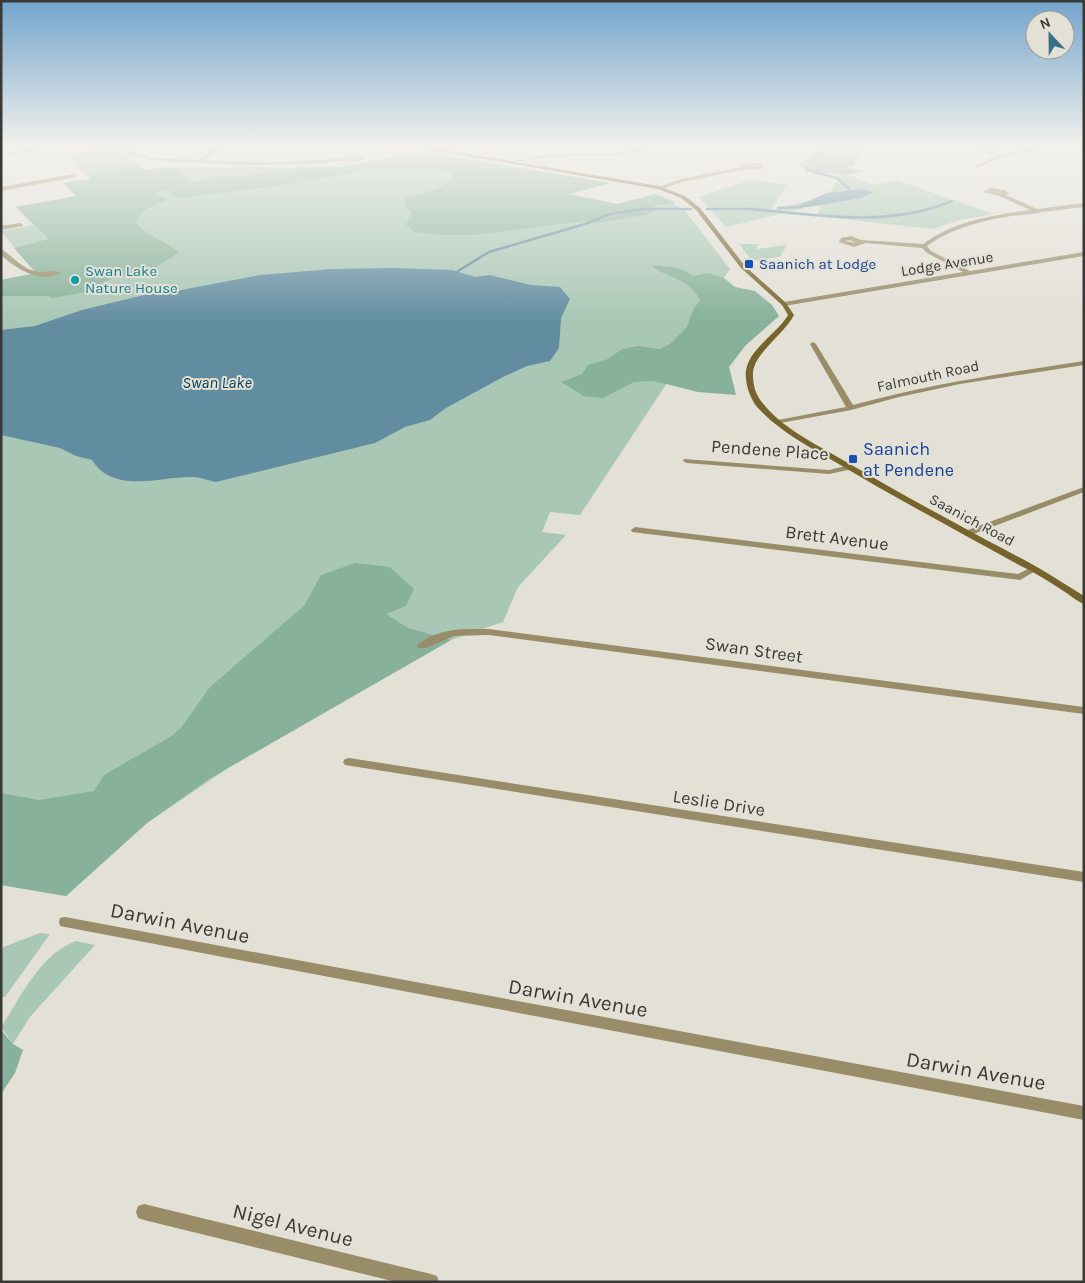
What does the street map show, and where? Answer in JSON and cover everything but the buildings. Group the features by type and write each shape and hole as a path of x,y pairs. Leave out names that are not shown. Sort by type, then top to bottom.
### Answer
{"main road":[{"path":"692,204 698,209 743,267 784,304"},
{"name":"Saanich Road","path":"784,304 791,315 787,324 759,353 748,371 750,384 758,402 778,422 850,468 1034,569 1084,601"}],"street":[{"path":"1021,204 1040,212"},
{"path":"863,241 924,246 943,232 958,226 1084,205"},
{"path":"1,228 20,225"},
{"path":"924,246 929,252 969,273"},
{"path":"1,252 22,270 43,275 58,272"},
{"name":"Lodge Avenue","path":"784,304 1084,254"},
{"path":"813,344 851,408"},
{"name":"Falmouth Road","path":"778,422 851,408 898,395 960,382 1084,363"},
{"name":"Pendene Place","path":"688,461 829,472 850,468"},
{"path":"968,534 1084,489"},
{"name":"Brett Avenue","path":"635,530 1020,577 1034,569"},
{"name":"Swan Street","path":"422,646 442,634 489,632 1084,711"},
{"name":"Leslie Drive","path":"349,762 1084,877"},
{"name":"Darwin Avenue","path":"65,922 1084,1112"},
{"name":"Nigel Avenue","path":"144,1212 431,1282"}],"green space":[{"path":"33,204 674,204 686,212 730,269 654,380 667,383 580,515 550,512 542,532 566,535 518,587 503,622 451,640 234,764 147,823 66,896 1,885 1,280 36,273 1,231 33,225 16,207"},
{"path":"33,204 158,204 145,211 136,222 146,232 174,248 179,253 154,268 111,279 85,292 53,298 48,296 1,296 1,280 36,273 14,248 49,239 16,207"},
{"path":"404,204 670,204 654,206 653,212 646,215 597,223 586,221 473,235 440,235 415,232 406,225 412,212"},
{"path":"705,204 775,204 771,210 796,204 965,204 994,214 960,220 932,229 816,216 822,204 726,227"},
{"path":"739,244 759,244 756,249 787,245 780,257 752,261"},
{"path":"651,265 678,268 693,276 708,273 724,278 735,287 755,291 772,305 779,316 746,345 729,367 736,395 698,392 654,381 634,382 603,398 584,396 561,382 582,374 588,365 608,359 622,349 638,346 660,349 670,344 687,327 694,308 700,301 696,294 685,284"},
{"path":"355,563 390,567 414,589 406,606 386,614 408,628 451,640 209,779 147,823 66,896 1,885 1,793 39,800 94,791 104,775 170,737 181,728 210,687 304,606 321,575"},
{"path":"40,933 50,934 5,997 1,997 1,948"},
{"path":"76,941 95,945 30,1017 13,1044 1,1027 32,978 42,966 63,947"},
{"path":"1,1030 13,1044 23,1050 15,1073 1,1094"}],"water":[{"path":"827,204 809,207 802,207 800,205"},
{"name":"Swan Lake","path":"393,268 452,270 475,277 490,275 531,285 560,287 570,299 561,318 559,348 550,361 527,366 503,377 446,408 430,420 405,427 375,443 216,482 193,477 138,481 125,480 112,477 101,471 92,460 76,456 60,448 1,435 1,330 35,326 82,310 148,294 171,292 260,275 333,269"}],"waterway":[{"path":"751,209 828,216 878,217 928,209 943,204"},
{"path":"778,208 802,207"},
{"path":"458,271 489,252 585,224 610,214 643,209 691,209"},
{"path":"707,209 751,209"}],"place":[{"name":"Saanich at Lodge","path":"749,264"},
{"name":"Swan Lake Nature House","path":"75,280"},
{"name":"Saanich at Pendene","path":"853,459"}]}
